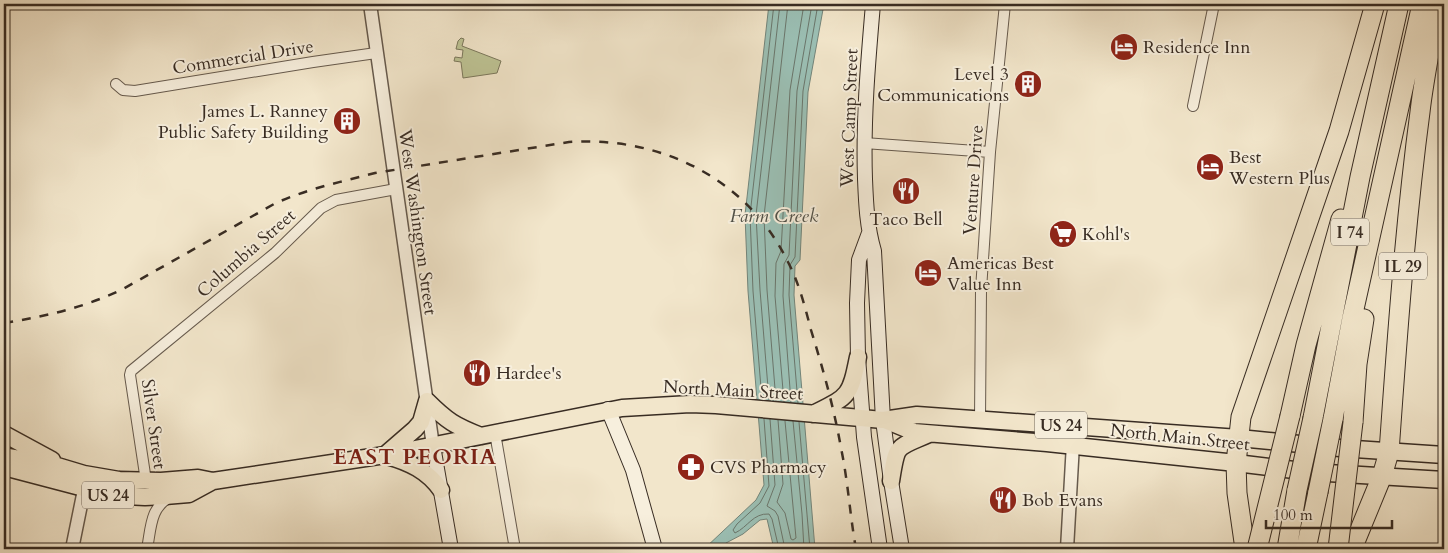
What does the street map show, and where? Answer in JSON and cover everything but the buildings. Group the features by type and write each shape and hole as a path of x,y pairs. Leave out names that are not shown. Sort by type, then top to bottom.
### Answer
{"highway":[{"path":"1245,549 1237,493 1236,463 1240,417 1328,164 1375,4"},
{"name":"I 74","path":"1287,549 1297,490 1360,177 1399,4"},
{"name":"I 74","path":"1306,549 1352,318 1402,88 1421,54 1422,4"},
{"name":"IL 29","path":"1382,476 1389,452 1403,273 1423,89 1421,54 1438,4"},
{"path":"1338,549 1363,327 1402,88"},
{"path":"1256,549 1312,321 1346,204 1360,177"},
{"path":"1352,549 1382,476"}],"main road":[{"name":"West Camp Street","path":"874,4 866,84 864,143 869,233 874,251 883,420 902,549"},
{"name":"West Camp Street","path":"869,233 858,260 858,357 864,437 880,549"},
{"path":"813,414 842,399 846,394 854,380 858,357"},
{"path":"385,455 421,422 427,401 455,426 488,435"},
{"name":"North Main Street","path":"434,446 608,409 690,404 883,420 914,432 1072,446 1312,472 1444,480"},
{"path":"608,409 633,470 655,549"},
{"name":"North Main Street","path":"883,420 917,414 1444,455"},
{"path":"891,481 897,451 905,443 930,433"},
{"path":"4,434 69,469"},
{"path":"434,446 451,549"},
{"name":"US 24","path":"69,469 86,482 96,493 145,497 189,494 213,481 434,446"},
{"path":"385,455 401,460 421,470 436,482 441,490"},
{"path":"4,456 69,469"},
{"name":"US 24","path":"4,467 86,482 198,478 213,481"}],"street":[{"name":"West Washington Street","path":"370,4 434,446"},
{"name":"Venture Drive","path":"980,420 981,290 990,152 1005,4"},
{"path":"1193,106 1214,4"},
{"name":"Commercial Drive","path":"116,84 123,90 135,91 376,53"},
{"path":"864,143 990,152"},
{"name":"Columbia Street","path":"131,371 275,253 321,208 336,200 396,190"},
{"name":"Silver Street","path":"131,371 130,375 146,481"},
{"path":"1067,549 1074,426"},
{"path":"488,435 515,549"},
{"path":"72,549 86,482"},
{"path":"147,549 156,508 164,500 176,495"},
{"path":"126,496 137,499 147,507 151,513 151,529"}],"green space":[{"path":"461,38 464,39 462,46 501,61 497,73 463,78 461,62 454,61 455,57 462,58 463,50 456,49"}],"water":[{"name":"Farm Creek","path":"769,4 824,4 808,92 800,260 795,266 794,295 815,549 774,549 767,519 760,520 743,534 719,549 704,549 756,500 764,485 748,291 745,215"}],"railway":[{"path":"4,323 65,310 108,296 274,204 324,186 375,173 569,142 603,142 636,146 667,155 697,168 725,186 749,207 771,232 788,262 801,295 832,403 843,460 856,549"}],"place":[{"name":"Residence Inn","path":"1124,47"},
{"name":"Level 3 Communications","path":"1028,84"},
{"name":"James L. Ranney Public Safety Building","path":"347,121"},
{"name":"Best Western Plus","path":"1210,167"},
{"name":"Taco Bell","path":"906,191"},
{"name":"Kohl's","path":"1063,234"},
{"name":"Americas Best Value Inn","path":"928,273"},
{"name":"Hardee's","path":"477,373"},
{"name":"CVS Pharmacy","path":"691,467"},
{"name":"Bob Evans","path":"1003,500"}],"district":[{"name":"EAST PEORIA","path":"415,456"}]}
